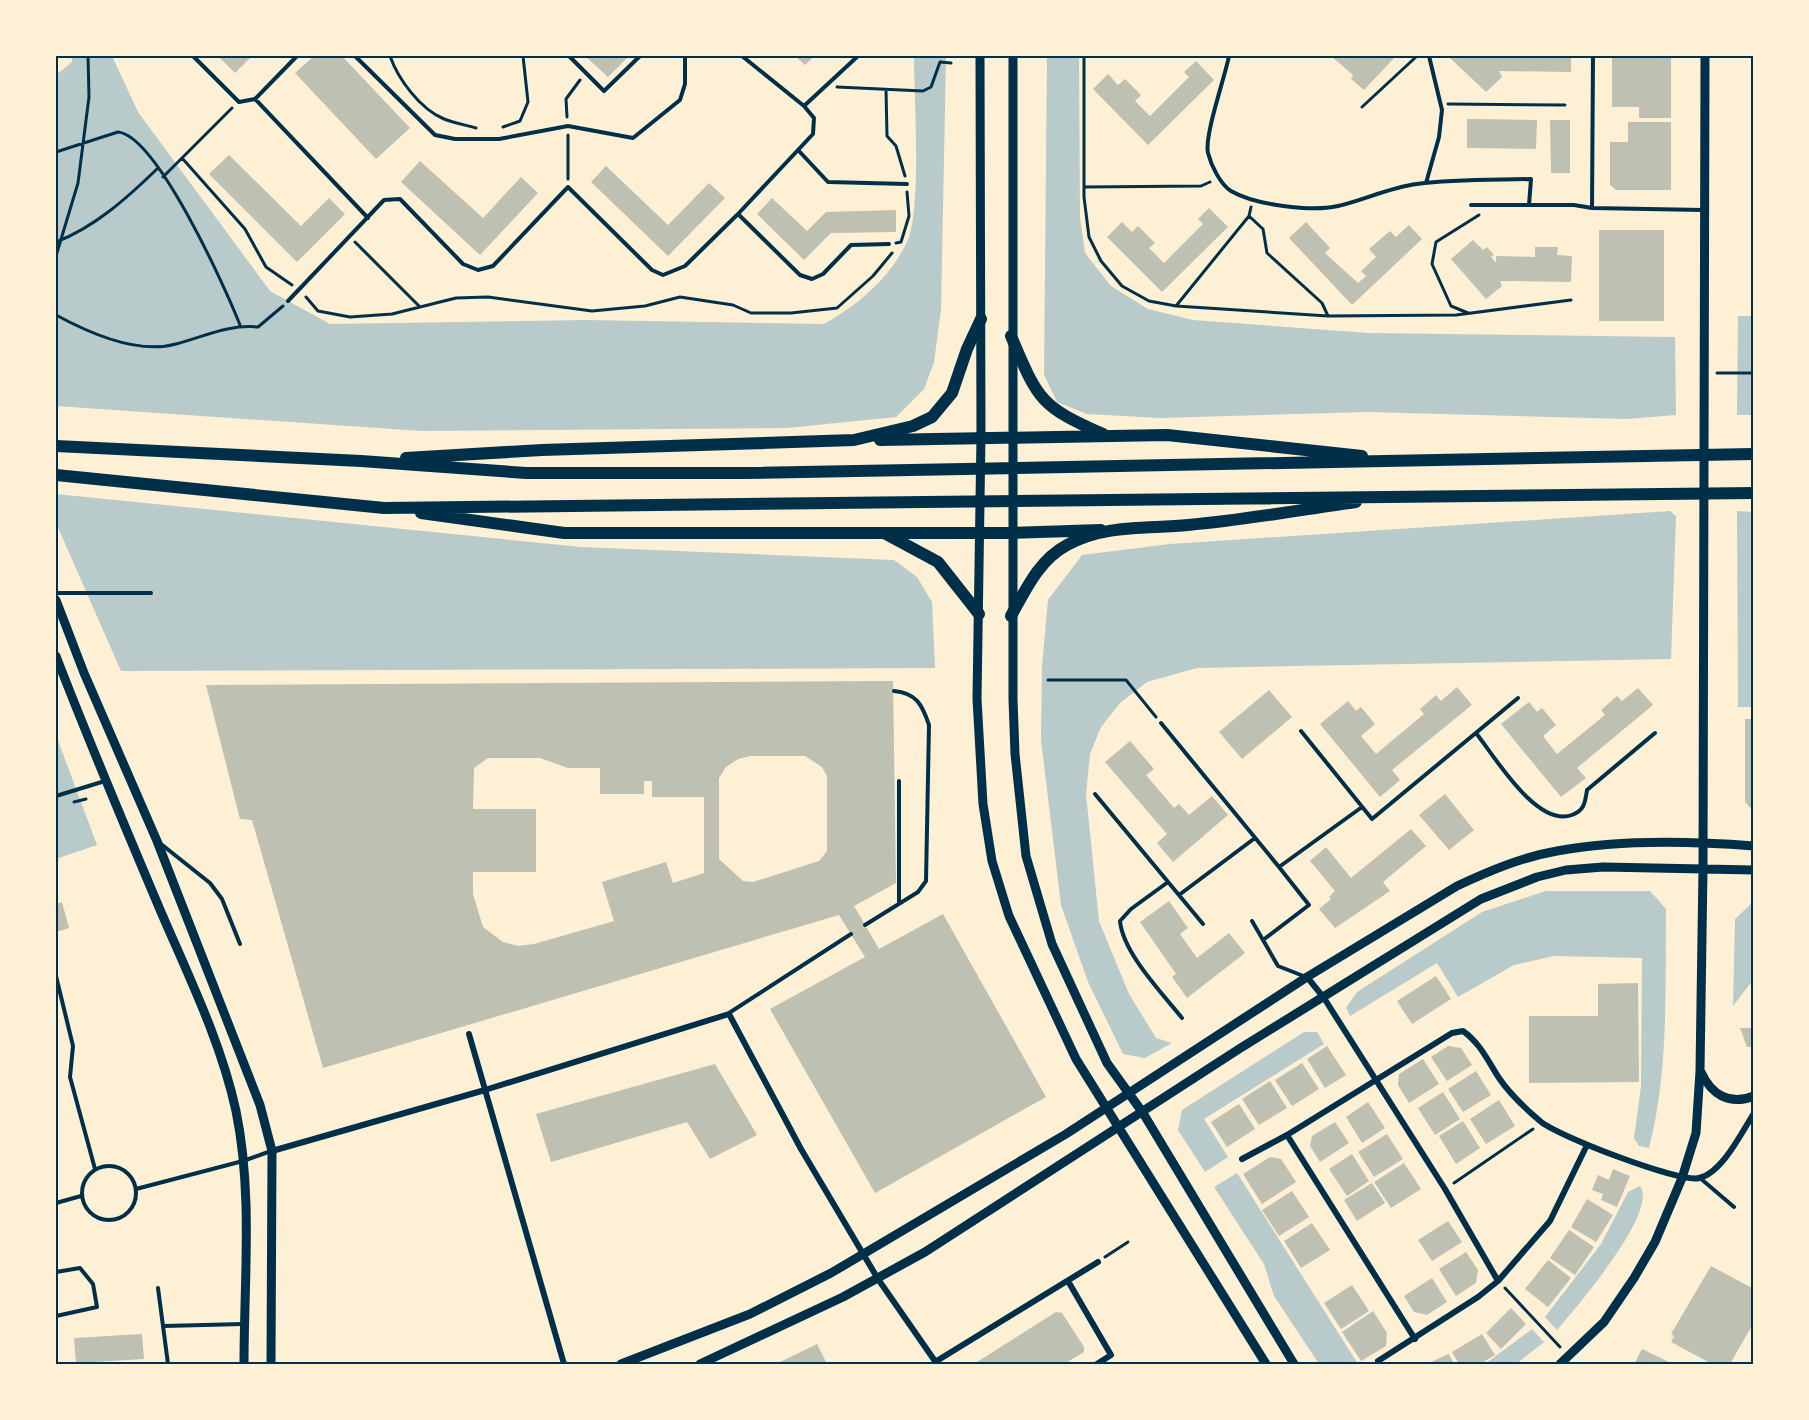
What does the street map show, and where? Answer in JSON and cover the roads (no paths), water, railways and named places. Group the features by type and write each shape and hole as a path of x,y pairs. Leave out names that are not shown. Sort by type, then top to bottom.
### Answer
{"highway":[{"path":"854,440 913,426 932,417 952,393 967,349 981,319"},
{"path":"1011,336 1031,383 1046,404 1066,418 1107,436"},
{"path":"361,461 542,450 981,436 1167,435 1417,462"},
{"path":"56,446 361,461 526,473 747,473 1749,454"},
{"path":"56,475 384,508 564,533 1101,531 1188,525 1408,495"},
{"path":"384,508 1750,493"},
{"path":"1011,616 1032,577 1047,561 1066,545 1101,531"},
{"path":"883,533 938,562 979,614"}],"street":[{"path":"980,56 979,750 992,861 1009,916 1076,1059 1266,1365"},
{"path":"1013,56 1011,616 1015,754 1026,856 1036,896 1060,962 1107,1063 1143,1113 1294,1365"},
{"path":"1560,1365 1604,1322 1634,1278 1655,1242 1683,1178 1696,1133 1700,1071 1703,869 1705,56"},
{"path":"56,600 84,673 158,841 260,1105 272,1151 271,1365"},
{"path":"56,656 105,781 213,1035 236,1112 243,1161 244,1365"},
{"path":"621,1365 750,1314 793,1294 863,1254 1106,1108 1306,977 1457,886 1533,856 1558,850 1617,844 1754,846"},
{"path":"700,1365 878,1280 1451,915 1481,899 1538,877 1566,870 1603,867 1754,870"},
{"path":"1306,977 1324,998 1374,1081 1445,1189 1498,1281"},
{"path":"272,1151 485,1090 729,1014 801,1149 878,1280 936,1363 1098,1262"},
{"path":"1242,1159 1287,1135 1452,1033 1463,1031 1475,1040 1501,1081 1542,1123 1587,1144 1683,1178 1700,1178 1728,1157 1754,1113"},
{"path":"470,1034 564,1365"},
{"path":"1700,1071 1707,1086 1716,1094 1742,1101 1754,1096"},
{"path":"1287,1135 1415,1339"},
{"path":"1378,1361 1415,1339 1498,1281 1550,1221 1587,1144"},
{"path":"1068,1281 1111,1355 1097,1365"}],"lane":[{"path":"193,56 238,102 255,99 297,56"},
{"path":"355,56 435,135 455,139 500,139 568,126 633,138 645,131 680,100 685,84 685,56"},
{"path":"569,56 604,91 640,56"},
{"path":"288,301 384,200 400,199 463,264 478,270 493,266 568,187 652,270 663,275 685,266 738,214 813,134 814,118 804,106 742,56"},
{"path":"804,106 858,56"},
{"path":"1229,56 1223,86 1210,125 1207,151 1220,178 1229,190 1252,199 1282,205 1335,207 1426,183 1463,179 1531,179 1529,205"},
{"path":"1426,183 1439,137 1440,104 1429,56"},
{"path":"1592,208 1593,56"},
{"path":"255,99 368,218"},
{"path":"798,150 828,182 907,184"},
{"path":"1471,205 1574,205 1592,208 1703,210"},
{"path":"738,214 800,275 812,279 823,274 851,245 889,244"},
{"path":"56,593 151,593"},
{"path":"865,925 918,892 926,881 929,725 923,706 913,696 894,691"},
{"path":"1301,731 1372,819 1518,698"},
{"path":"1161,723 1309,905 1263,940"},
{"path":"1476,733 1535,807 1551,816 1567,817 1585,806 1587,790 1655,733"},
{"path":"56,796 105,781"},
{"path":"898,782 899,903"},
{"path":"1095,794 1203,924"},
{"path":"1279,867 1362,807"},
{"path":"1179,895 1255,838"},
{"path":"158,841 210,883 222,899 240,944"},
{"path":"1168,882 1131,909 1120,921 1121,933 1182,1018"},
{"path":"1252,921 1278,966 1306,977"},
{"path":"729,1014 851,934"},
{"path":"56,976 73,1046 70,1077 95,1169"},
{"path":"136,1189 243,1161 272,1151"},
{"path":"110,1165 128,1173 136,1189 133,1206 122,1217 108,1220 89,1212 81,1196 84,1181 95,1169 110,1165"},
{"path":"1700,1178 1734,1207"},
{"path":"56,1203 81,1196"},
{"path":"56,1272 80,1268 93,1284 97,1307 56,1316"},
{"path":"158,1288 168,1365"},
{"path":"164,1326 244,1324"}]}
